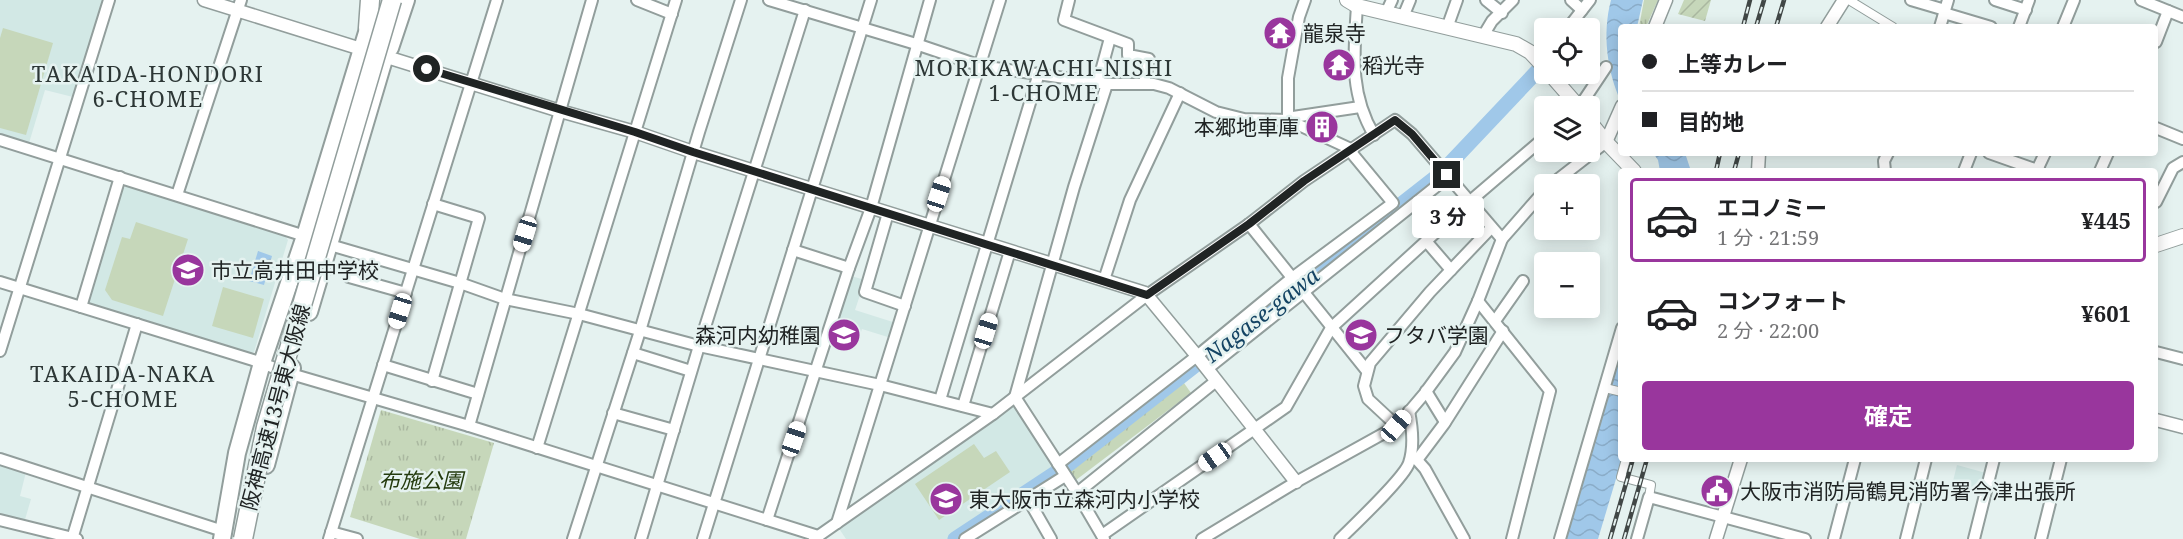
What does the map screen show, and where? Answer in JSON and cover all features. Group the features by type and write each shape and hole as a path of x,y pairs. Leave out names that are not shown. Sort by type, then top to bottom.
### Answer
{"highway":[{"path":"368,0 368,28"},
{"path":"225,536 237,453 262,363 305,236 378,0"},
{"name":"阪神高速13号東大阪線","path":"225,536 266,385 378,0"},
{"name":"阪神高速13号東大阪線","path":"243,539 266,427 392,0"},
{"path":"251,539 265,469 385,56 398,0"},
{"path":"385,56 392,44 406,0"}],"main road":[{"path":"1352,3 1389,7 1403,17 1524,47 1534,56"},
{"path":"1560,84 1570,96"},
{"path":"1600,134 1618,154"},
{"path":"1620,156 1631,168"},
{"path":"2158,244 2183,236"}],"street":[{"path":"0,351 109,0"},
{"path":"204,0 239,5 362,50 635,132 1147,295 1296,482"},
{"path":"357,539 330,536 496,0"},
{"path":"469,426 592,0"},
{"path":"637,0 672,14"},
{"path":"537,448 676,0"},
{"path":"573,539 640,331 741,0"},
{"path":"769,0 981,66 1103,83 1144,84 1169,88 1216,112 1244,119 1288,120 1351,151 1393,203 1292,278 1197,356 1058,464"},
{"path":"703,539 871,0"},
{"path":"767,520 849,268 871,208 930,0"},
{"path":"837,523 1000,0"},
{"path":"1069,0 1064,20 1128,44 1128,55 1149,59 1144,84"},
{"path":"1288,120 1287,78 1299,17 1305,0"},
{"path":"1403,17 1410,0"},
{"path":"1447,28 1457,0"},
{"path":"1486,0 1502,13"},
{"path":"1483,36 1492,21 1513,0"},
{"path":"1571,0 1582,10"},
{"path":"1578,18 1590,0"},
{"path":"1656,24 1666,0"},
{"path":"1829,24 1846,0 1888,24"},
{"path":"1911,0 1946,8 1984,24"},
{"path":"1995,0 2027,5 2020,24"},
{"path":"2064,24 2074,0"},
{"path":"2141,0 2182,14"},
{"path":"1352,3 1355,81 1360,107 1374,135"},
{"path":"177,195 239,5"},
{"path":"1941,24 1946,8"},
{"path":"641,539 691,371 805,10"},
{"path":"2158,37 2168,11"},
{"path":"1110,38 1103,83 1089,140 1015,397 1103,537 1286,407 1331,328 1469,202 1534,146"},
{"path":"1586,96 1606,67"},
{"path":"940,400 1040,73"},
{"path":"1104,280 1130,200 1180,93"},
{"path":"1288,120 1293,117 1360,107"},
{"path":"1565,174 1606,142 1618,115"},
{"path":"0,282 291,374 469,426 767,520 816,538 993,414 1147,295 1249,224 1304,181 1395,120 1412,134 1502,239"},
{"path":"2158,129 2183,139"},
{"path":"1,143 60,158 305,236"},
{"path":"1997,156 2031,168"},
{"path":"2158,198 2173,168 2183,162"},
{"path":"1207,368 1304,293 1445,173"},
{"path":"81,308 120,177"},
{"path":"1202,539 1296,482 1396,426 1455,352 1502,239 1534,203"},
{"path":"432,381 479,218 433,204"},
{"path":"888,213 865,292 904,306"},
{"path":"1249,224 1367,371"},
{"path":"1396,426 1368,399 1364,386 1370,363 1403,323 1491,228"},
{"path":"1426,241 1451,270"},
{"path":"330,245 460,283 505,299 579,314 699,346 880,385 993,414"},
{"path":"793,250 849,268"},
{"path":"963,406 1010,251"},
{"path":"350,278 362,284 405,293"},
{"path":"1495,321 1523,281"},
{"path":"1478,300 1550,391 1512,539"},
{"path":"0,520 74,538 87,487 137,324"},
{"path":"1340,539 1399,476 1445,422 1503,331"},
{"path":"1560,539 1618,342"},
{"path":"633,353 691,371"},
{"path":"2158,353 2183,359"},
{"path":"383,365 478,394"},
{"path":"1077,493 1216,381"},
{"path":"1605,388 1618,391"},
{"path":"1426,391 1445,422"},
{"path":"1409,411 1414,458 1425,469 1464,539"},
{"path":"613,413 674,430"},
{"path":"2158,421 2183,427"},
{"path":"0,459 225,536"},
{"path":"1625,462 1621,477 1651,485 1637,539"},
{"path":"1716,539 1740,462"},
{"path":"1834,539 1854,462"},
{"path":"1906,539 1925,462"},
{"path":"1974,539 1993,462"},
{"path":"2041,539 2060,462"},
{"path":"966,539 1065,475"},
{"path":"1648,497 1805,539"},
{"path":"1028,499 1050,539"}],"shaded area":[{"path":"0,0 104,0 73,97 45,90 29,143 0,134"},
{"name":"市立高井田中学校","path":"127,186 285,236 288,240 254,352 249,354 90,304 88,300 122,189"},
{"path":"851,276 865,280 855,310 896,323 891,338 862,329 855,349 830,341"},
{"name":"東大阪市立森河内小学校","path":"1011,405 1016,407 1057,471 952,539 846,539 838,527"},
{"path":"0,464 26,472 20,496 31,499 24,523 0,517"},
{"path":"1957,465 1986,473 1981,492 1952,485"}],"green space":[{"path":"1644,0 1658,0 1647,24 1640,24"},
{"path":"1684,0 1711,0 1705,21 1678,14"},
{"path":"3,28 53,43 26,135 0,128 0,38"},
{"path":"136,222 188,239 163,316 112,300 105,290 122,237 130,239"},
{"path":"223,287 264,299 253,338 212,326"},
{"path":"1184,383 1191,393 1076,480 1069,469"},
{"name":"布施公園","path":"381,410 494,443 466,539 420,539 350,517"},
{"path":"974,444 984,458 996,451 1010,472 939,520 915,484"}],"water":[{"path":"1611,0 1643,0 1638,24 1618,24 1618,95 1607,52 1608,13"},
{"path":"1655,156 1686,156 1690,168 1659,168"},
{"path":"258,251 272,256 264,285 249,281"},
{"path":"1618,350 1618,462 1621,462 1598,539 1564,539"}],"waterway":[{"name":"Nagase-gawa","path":"955,539 1069,464 1440,174 1534,75"}],"railway":[{"path":"1744,24 1750,0"},
{"path":"1757,24 1764,0"},
{"path":"1777,24 1784,0"},
{"path":"1717,168 1719,156"},
{"path":"1735,168 1738,156"},
{"path":"1610,539 1632,462"},
{"path":"1624,539 1646,462"}],"place":[{"name":"龍泉寺","path":"1280,33"},
{"name":"稻光寺","path":"1339,65"},
{"name":"本郷地車庫","path":"1322,127"},
{"name":"市立高井田中学校","path":"188,270"},
{"name":"森河内幼稚園","path":"844,335"},
{"name":"フタバ学園","path":"1361,335"},
{"name":"大阪市消防局鶴見消防署今津出張所","path":"1717,491"},
{"name":"東大阪市立森河内小学校","path":"946,499"}],"district":[{"name":"MORIKAWACHI-NISHI 1-CHOME","path":"1044,80"},
{"name":"TAKAIDA-HONDORI 6-CHOME","path":"148,86"},
{"name":"TAKAIDA-NAKA 5-CHOME","path":"123,386"}],"route":[{"path":"427,69 635,132 1147,295 1249,224 1304,181 1395,120 1412,134 1447,175"}]}
